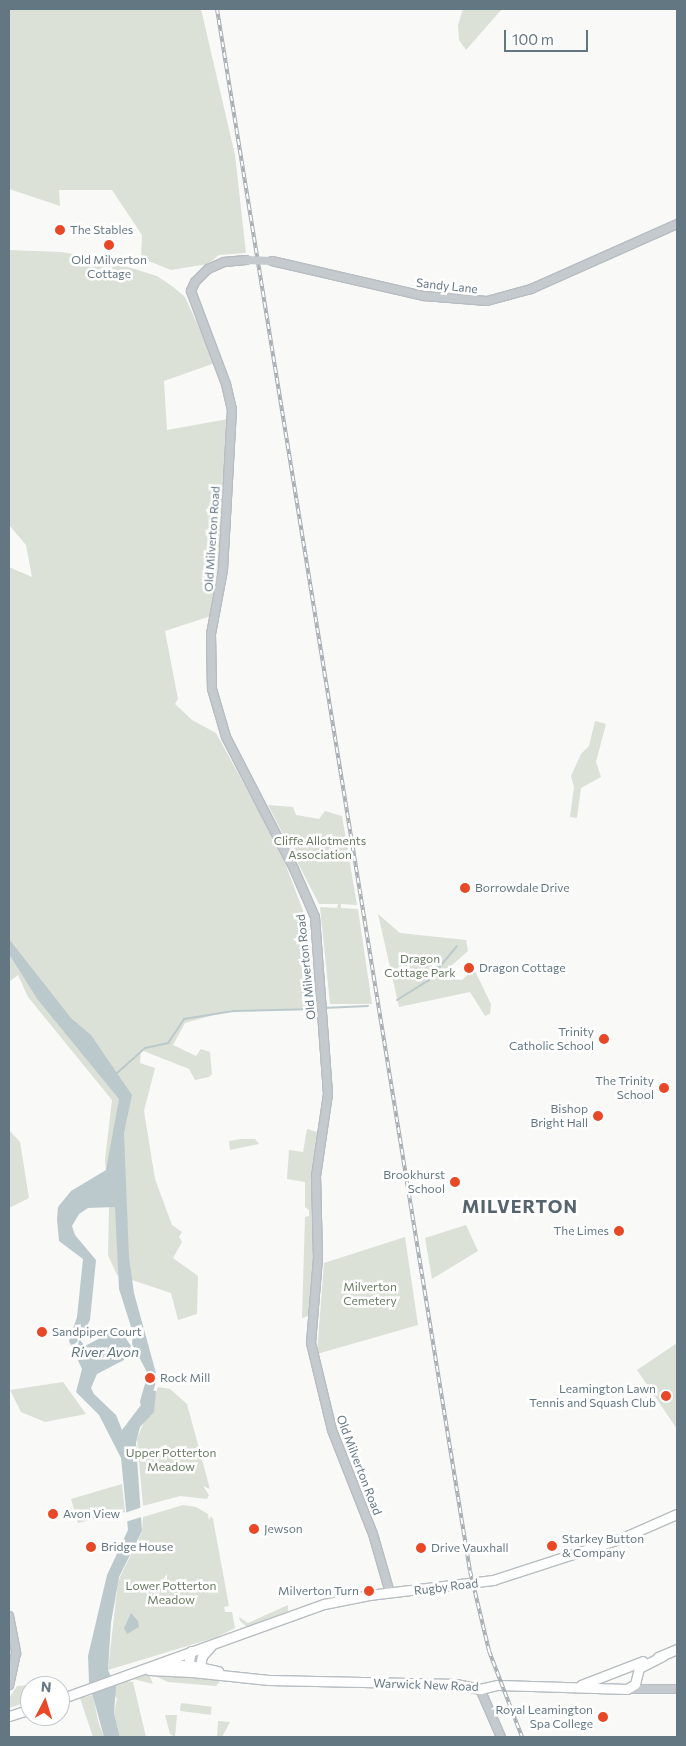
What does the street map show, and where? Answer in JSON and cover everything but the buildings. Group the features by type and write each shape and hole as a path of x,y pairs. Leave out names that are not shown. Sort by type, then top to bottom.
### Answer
{"main road":[{"name":"Rugby Road","path":"147,1668 317,1606 390,1593 464,1585 502,1578 638,1532 677,1514"},
{"path":"191,1651 191,1668 200,1666 202,1656 211,1646"},
{"path":"566,1688 622,1671 677,1650"},
{"path":"622,1671 616,1681 626,1689 636,1677 639,1668 663,1656"},
{"name":"Warwick New Road","path":"200,1666 226,1674"},
{"name":"Warwick New Road","path":"70,1696 147,1668 191,1668 269,1680 456,1684 480,1689 488,1685 626,1689"},
{"name":"Warwick New Road","path":"622,1671 636,1677"}],"street":[{"name":"Sandy Lane","path":"204,271 224,262 246,260 272,261 424,296 487,300 530,289 677,224"},
{"name":"Old Milverton Road","path":"204,271 192,287 191,297 226,384 232,409 223,570 211,634 214,697 226,737 312,909 323,1012 328,1094 316,1176 318,1258 312,1343 332,1432 373,1534 390,1593"},
{"path":"9,1616 16,1653 9,1685"},
{"name":"Warwick New Road","path":"636,1677 643,1685 656,1688"},
{"path":"480,1689 502,1737"},
{"name":"Warwick New Road","path":"626,1689 677,1689"}],"green space":[{"path":"9,9 201,9 235,155 246,253 219,255 208,264 171,270 141,258 142,235 112,190 59,190 60,206 9,189"},
{"path":"463,9 502,9 466,50 459,40 458,25"},
{"path":"9,250 61,252 102,259 157,276 172,286 185,297 215,363 164,381 167,430 228,419 219,575 211,616 165,631 178,699 175,704 192,720 216,733 280,850 307,921 318,1009 231,1010 185,1023 173,1045 196,1056 201,1049 210,1052 212,1074 209,1077 195,1080 189,1069 141,1050 140,1063 155,1068 144,1111 155,1179 172,1225 182,1232 179,1237 182,1242 173,1258 198,1276 197,1314 178,1320 171,1293 117,1275 108,1255 109,1207 105,1160 112,1100 28,997 18,975 9,982 9,567 32,577 26,545 9,525"},
{"path":"595,721 606,724 596,762 601,777 581,788 577,818 570,817 574,787 571,776 581,754 589,746"},
{"name":"Cliffe Allotments Association","path":"268,805 293,807 296,815 319,819 325,811 342,816 357,905 341,904 341,908 358,909 372,1004 330,1004 320,907 337,908 338,904 319,904"},
{"name":"Dragon Cottage Park","path":"378,914 400,933 466,940 468,951 450,967 462,980 474,969 491,1004 490,1014 485,1016 470,992 399,1007"},
{"path":"307,1129 317,1132 318,1139 313,1175 315,1256 310,1309 308,1316 302,1318 305,1217 309,1216 309,1210 305,1207 305,1182 287,1179 289,1150 303,1152"},
{"path":"9,1130 20,1142 29,1198 9,1208"},
{"path":"255,1139 259,1144 230,1150 229,1141"},
{"path":"466,1225 478,1251 432,1279 425,1238"},
{"name":"Milverton Cemetery","path":"405,1237 418,1325 317,1354 324,1263"},
{"name":"Leamington Lawn Tennis and Squash Club","path":"677,1343 677,1429 637,1370"},
{"path":"63,1382 86,1414 45,1422 21,1412 10,1390"},
{"name":"Upper Potterton Meadow","path":"158,1387 170,1389 187,1404 210,1489 203,1486 209,1495 207,1499 180,1496 143,1506 137,1439"},
{"path":"122,1484 125,1512 78,1523 71,1499"},
{"name":"Lower Potterton Meadow","path":"183,1505 196,1507 208,1514 209,1520 211,1516 213,1519 229,1606 224,1607 225,1612 232,1612 235,1628 217,1637 108,1670 118,1581 142,1532 143,1517"},
{"path":"288,1605 288,1611 247,1627 240,1621 239,1617 248,1623"},
{"path":"149,1674 153,1684 133,1679 134,1677"},
{"path":"151,1674 181,1675 221,1680 216,1686 168,1682"},
{"path":"126,1681 133,1682 146,1737 120,1737 114,1713 117,1699 114,1694 115,1686"},
{"path":"17,1686 20,1686 20,1704 9,1708 9,1698"},
{"path":"93,1695 98,1721 104,1737 93,1737 80,1698"},
{"path":"181,1703 212,1707 211,1715 180,1711"},
{"path":"165,1715 177,1715 175,1737 170,1734"},
{"path":"218,1721 230,1722 222,1737 217,1737"}],"water":[{"path":"9,939 71,1018 91,1035 132,1095 124,1133 129,1257 134,1293 156,1373 148,1374 132,1344 133,1333 119,1289 115,1207 88,1208 79,1214 72,1226 75,1235 96,1260 90,1320 80,1340 85,1346 119,1328 131,1346 124,1360 97,1374 91,1388 94,1394 116,1415 122,1430 141,1405 146,1390 156,1391 154,1412 140,1427 136,1443 142,1531 119,1577 111,1623 108,1670 116,1687 114,1713 120,1737 104,1737 89,1682 88,1656 107,1575 128,1530 121,1458 99,1415 76,1392 82,1369 69,1341 77,1317 83,1259 59,1241 57,1219 58,1207 71,1191 106,1170 119,1099 38,1000 9,954"},
{"path":"131,1613 138,1621 139,1627 127,1634 124,1628"}],"pier":[{"path":"145,1506 145,1516 125,1522 125,1513"}],"waterway":[{"path":"397,1000 428,981 457,946"},
{"path":"323,1008 368,1006"},
{"path":"116,1074 145,1048 168,1043 184,1019 233,1011 318,1009"},
{"name":"River Avon","path":"145,1402 150,1384"}],"railway":[{"path":"217,9 470,1571 489,1651 522,1737"}],"place":[{"name":"The Stables","path":"60,230"},
{"name":"Old Milverton Cottage","path":"109,245"},
{"name":"Borrowdale Drive","path":"465,888"},
{"name":"Dragon Cottage","path":"469,968"},
{"name":"Trinity Catholic School","path":"604,1039"},
{"name":"The Trinity School","path":"664,1088"},
{"name":"Bishop Bright Hall","path":"598,1116"},
{"name":"Brookhurst School","path":"455,1182"},
{"name":"The Limes","path":"619,1231"},
{"name":"Sandpiper Court","path":"42,1332"},
{"name":"Rock Mill","path":"150,1378"},
{"name":"Leamington Lawn Tennis and Squash Club","path":"666,1396"},
{"name":"Avon View","path":"53,1514"},
{"name":"Jewson","path":"254,1529"},
{"name":"Starkey Button & Company","path":"552,1546"},
{"name":"Bridge House","path":"91,1547"},
{"name":"Drive Vauxhall","path":"421,1548"},
{"name":"Milverton Turn","path":"369,1591"},
{"name":"Royal Leamington Spa College","path":"603,1717"}],"district":[{"name":"MILVERTON","path":"520,1206"}]}
